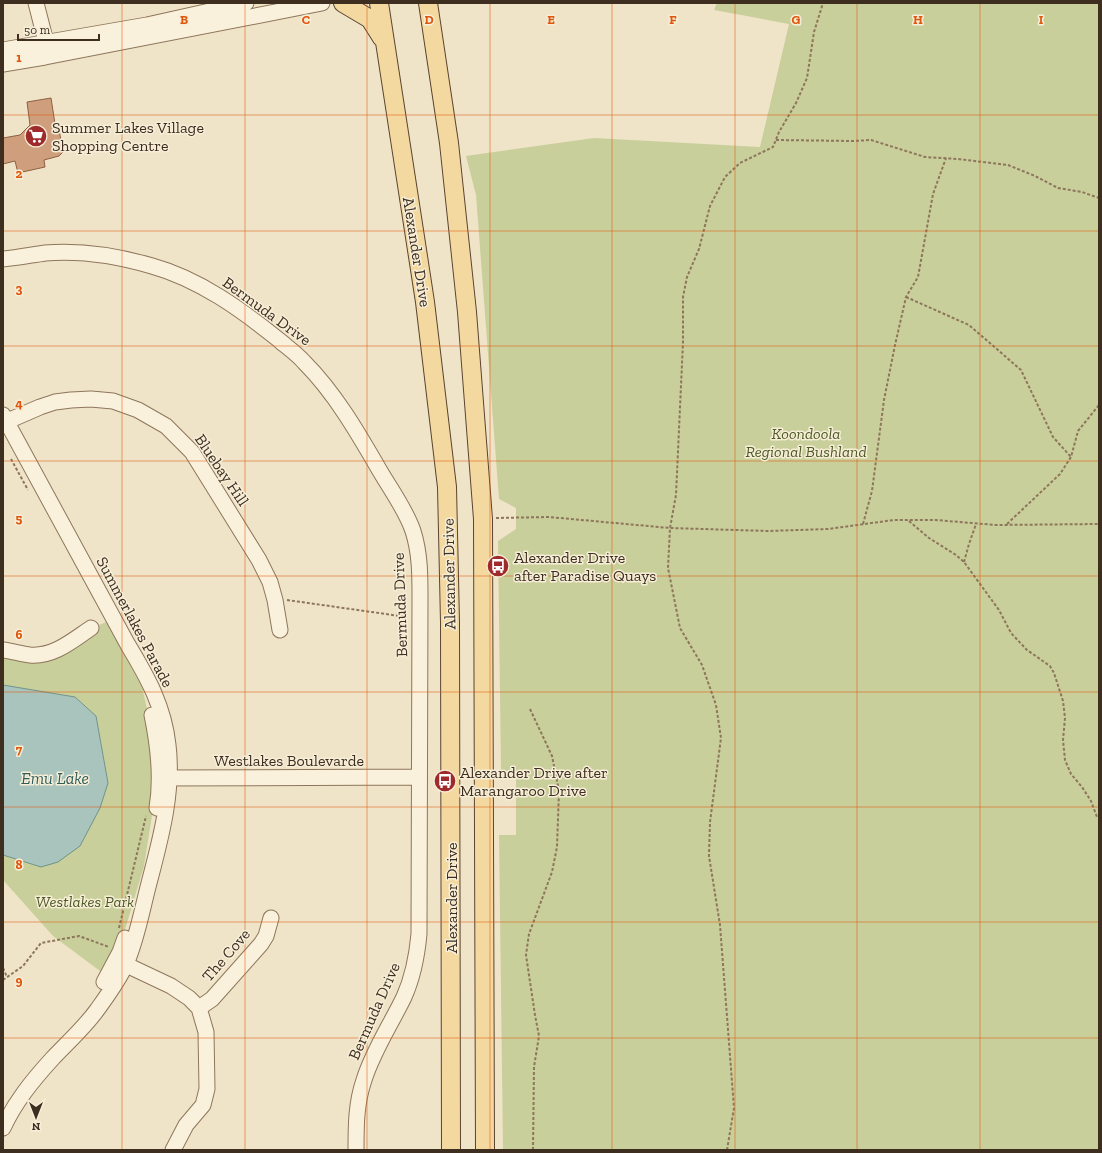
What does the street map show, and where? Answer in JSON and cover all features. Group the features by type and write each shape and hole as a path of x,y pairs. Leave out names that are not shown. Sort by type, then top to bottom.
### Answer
{"main road":[{"path":"343,3 370,19 385,44"},
{"name":"Alexander Drive","path":"379,3 425,302 447,487 450,622 451,1150"},
{"name":"Alexander Drive","path":"428,3 449,143 455,196 467,312 483,519 485,1150"}],"street":[{"path":"36,3 45,47"},
{"path":"3,64 45,47 246,3"},
{"path":"3,50 45,47 322,3"},
{"name":"Bermuda Drive","path":"4,259 46,253 73,253 111,256 153,266 190,280 221,298 262,326 304,361 337,402 375,462 413,530 420,567 418,954 412,976 404,996 364,1079 358,1101 356,1120 356,1150"},
{"name":"Bluebay Hill","path":"4,420 55,402 91,399 113,401 138,410 166,426 192,452 259,560 270,582 275,600 280,630"},
{"name":"Summerlakes Parade","path":"4,420 128,645 149,679 158,701 168,745 164,778"},
{"name":"Summerlakes Parade","path":"3,436 142,686 156,732 168,802 141,914 121,962 96,1011 25,1090 3,1128"},
{"path":"3,650 30,655 40,655 54,652 91,628"},
{"name":"Westlakes Boulevarde","path":"164,778 420,777"},
{"name":"The Cove","path":"199,1008 212,999 261,944 266,936 271,918"},
{"path":"121,962 171,986 189,998 199,1008 206,1032 207,1089 203,1105 186,1125 174,1150"},
{"name":"Summerlakes Parade","path":"3,1109 15,1088 66,1031 121,962"}],"path":[{"path":"727,1150 734,1108 720,925 709,856 710,822 720,738 716,705 702,665 680,628 668,568 670,528 676,495 683,342 683,297 687,277 699,249 710,206 724,176 740,163 773,148 796,103 807,78 814,32 823,3"},
{"path":"776,140 872,140 925,157 1008,165 1035,176 1058,188 1082,192 1099,198"},
{"path":"863,524 872,491 884,400 895,345 906,297 918,277 933,194 946,158"},
{"path":"906,297 968,325 1021,370 1053,437 1071,457"},
{"path":"1006,525 1060,474 1071,457 1078,431 1099,405"},
{"path":"8,454 28,490"},
{"path":"483,519 549,517 670,528 768,531 828,529 894,520 936,520 1006,525 1099,524"},
{"path":"908,520 929,538 964,562 999,610 1011,633 1027,650 1050,666 1054,673 1063,702 1065,718 1063,740 1065,760 1071,774 1091,801 1097,817 1099,818"},
{"path":"964,562 968,544 976,524"},
{"path":"275,600 420,619"},
{"path":"530,709 552,756 559,791 557,847 552,872 529,934 526,955 539,1036 534,1067 533,1150"},
{"path":"117,933 146,816"},
{"path":"3,980 23,966 41,943 56,939"},
{"path":"3,968 7,977"}],"green space":[{"name":"Koondoola Regional Bushland","path":"717,3 1099,3 1099,1150 503,1150 499,835 516,835 516,772 501,772 498,541 516,529 516,508 499,499 476,195 466,156 594,138 760,147 789,24 714,10"},
{"name":"Westlakes Park","path":"106,622 142,687 158,756 158,778 144,866 116,960 108,977 53,936 3,880 3,855 41,867 108,783 96,716 75,697 3,685 3,650 30,655"}],"water":[{"name":"Emu Lake","path":"3,685 75,697 96,716 108,783 100,808 80,846 58,862 41,867 3,855"}],"building":[{"name":"Summer Lakes Village Shopping Centre","path":"51,98 55,124 58,124 63,152 59,156 44,160 45,167 18,173 15,161 3,164 3,138 20,135 30,125 27,102"}],"place":[{"name":"Summer Lakes Village Shopping Centre","path":"36,136"},
{"name":"Alexander Drive after Paradise Quays","path":"498,566"},
{"name":"Alexander Drive after Marangaroo Drive","path":"445,781"}]}
